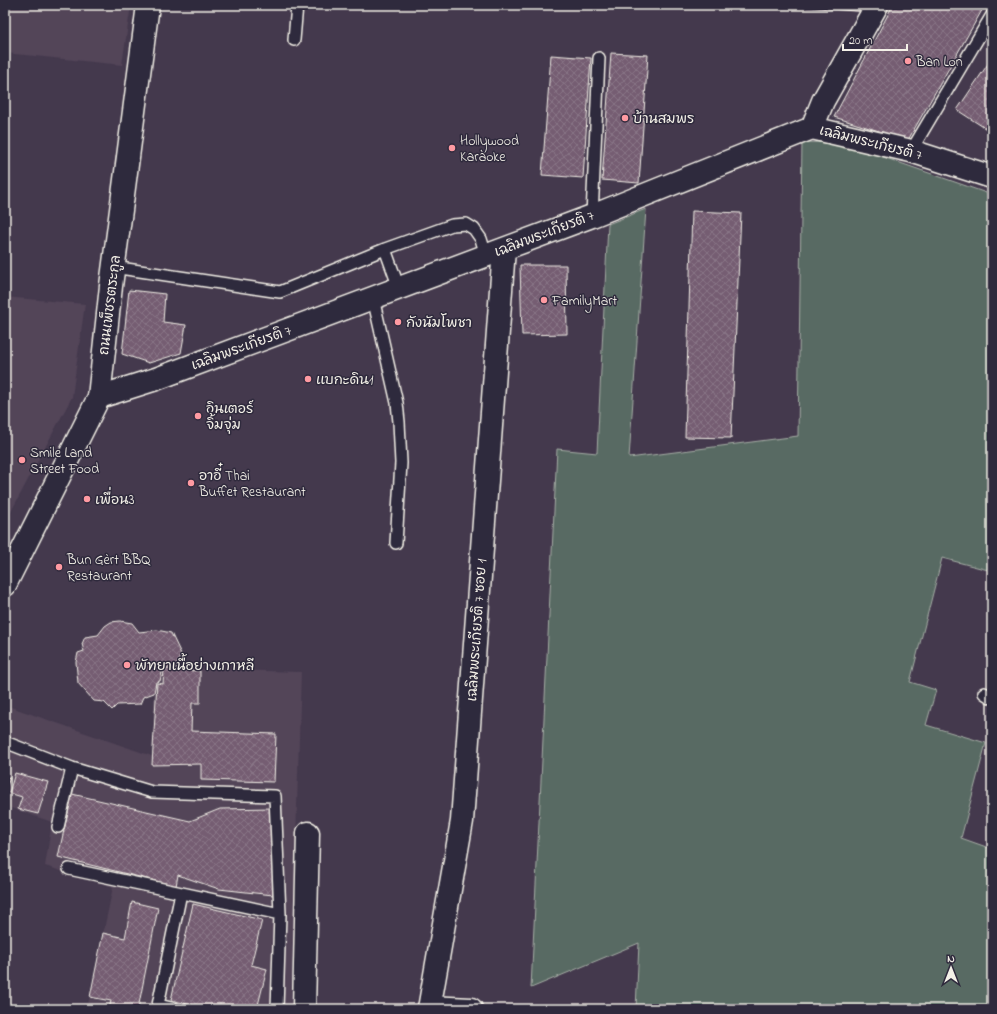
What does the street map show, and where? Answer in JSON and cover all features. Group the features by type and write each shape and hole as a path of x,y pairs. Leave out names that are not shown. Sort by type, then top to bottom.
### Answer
{"street":[{"name":"ถนนเพ็ชรตระกูล","path":"5,585 99,397 113,267 148,5"},
{"path":"812,128 823,101 877,5"},
{"name":"เฉลิมพระเกียรติ 7","path":"99,397 156,379 592,216 812,128 911,151 992,178"},
{"name":"เฉลิมพระเกียรติ 7 ซอย 1","path":"429,1008 462,821 495,252"},
{"path":"304,1009 308,833"},
{"path":"429,1008 471,1009"}],"lane":[{"path":"294,40 298,5"},
{"path":"911,151 992,15"},
{"path":"592,216 599,58"},
{"path":"113,267 280,292 385,249 452,225 466,224 474,229 481,239 495,252"},
{"path":"385,249 399,288"},
{"path":"372,298 397,403 399,422 401,463 396,543"},
{"path":"5,742 72,768 152,792 275,796 280,914 277,1009"},
{"path":"58,827 72,768"},
{"path":"69,869 280,914"},
{"path":"176,1009 158,1005 181,893"}],"shaded area":[{"path":"5,5 131,5 122,65 5,53"},
{"name":"Smile Land Street Food","path":"5,297 85,304 72,397 5,523"},
{"path":"163,668 301,672 291,1009 87,1009 113,887 45,866 52,822 5,806 5,705 152,756 154,696 156,682 160,681"}],"green space":[{"path":"802,142 843,143 992,195 992,571 942,558 910,682 936,690 926,725 986,743 961,838 992,849 992,1009 636,1009 639,943 531,988 557,449 597,453 608,224 646,209 629,458 798,436"}],"building":[{"path":"669,5 719,5 719,9"},
{"path":"782,5 868,5 867,12"},
{"name":"Ban Lon","path":"893,5 985,5 908,140 834,117"},
{"name":"บ้านสมพร","path":"611,53 648,55 639,183 602,180"},
{"path":"551,55 591,58 583,178 542,175"},
{"path":"992,58 992,124 988,130 957,110"},
{"path":"692,211 741,213 731,438 685,437"},
{"name":"FamilyMart","path":"520,265 566,265 567,334 522,335"},
{"path":"129,290 165,294 163,322 186,325 181,353 149,363 122,354"},
{"name":"พัทยาเนื้อย่างเกาหลี","path":"120,621 132,623 139,632 157,630 171,633 181,654 176,668 163,668 160,681 156,682 154,693 143,697 140,704 117,705 112,710 104,702 94,701 78,683 76,662 78,653 84,651 82,644 85,637 98,635 105,626 111,622"},
{"path":"164,669 200,671 200,703 192,703 191,731 276,734 274,782 201,780 201,764 152,765 157,683 163,684"},
{"path":"15,773 48,782 38,814 18,809 22,797 9,793"},
{"path":"5,776 10,778 5,790"},
{"path":"72,794 190,821 220,809 272,808 273,895 219,889 178,875 176,886 58,857"},
{"path":"132,902 158,908 138,1009 109,1009 111,1001 90,997 103,933 125,938"},
{"path":"193,904 262,920 251,965 267,969 257,1009 208,1009 171,1000"}],"place":[{"name":"Ban Lon","path":"908,61"},
{"name":"บ้านสมพร","path":"625,118"},
{"name":"Hollywood Karaoke","path":"452,148"},
{"name":"FamilyMart","path":"544,300"},
{"name":"กังนัมโพชา","path":"398,322"},
{"name":"แบกะดิน1","path":"308,379"},
{"name":"อินเตอร์ จิ้มจุ่ม","path":"198,416"},
{"name":"Smile Land Street Food","path":"22,460"},
{"name":"อาอี๋ Thai Buffet Restaurant","path":"191,483"},
{"name":"เพื่อน3","path":"87,499"},
{"name":"Bun Gèrt BBQ Restaurant","path":"59,567"},
{"name":"พัทยาเนื้อย่างเกาหลี","path":"127,665"}]}
